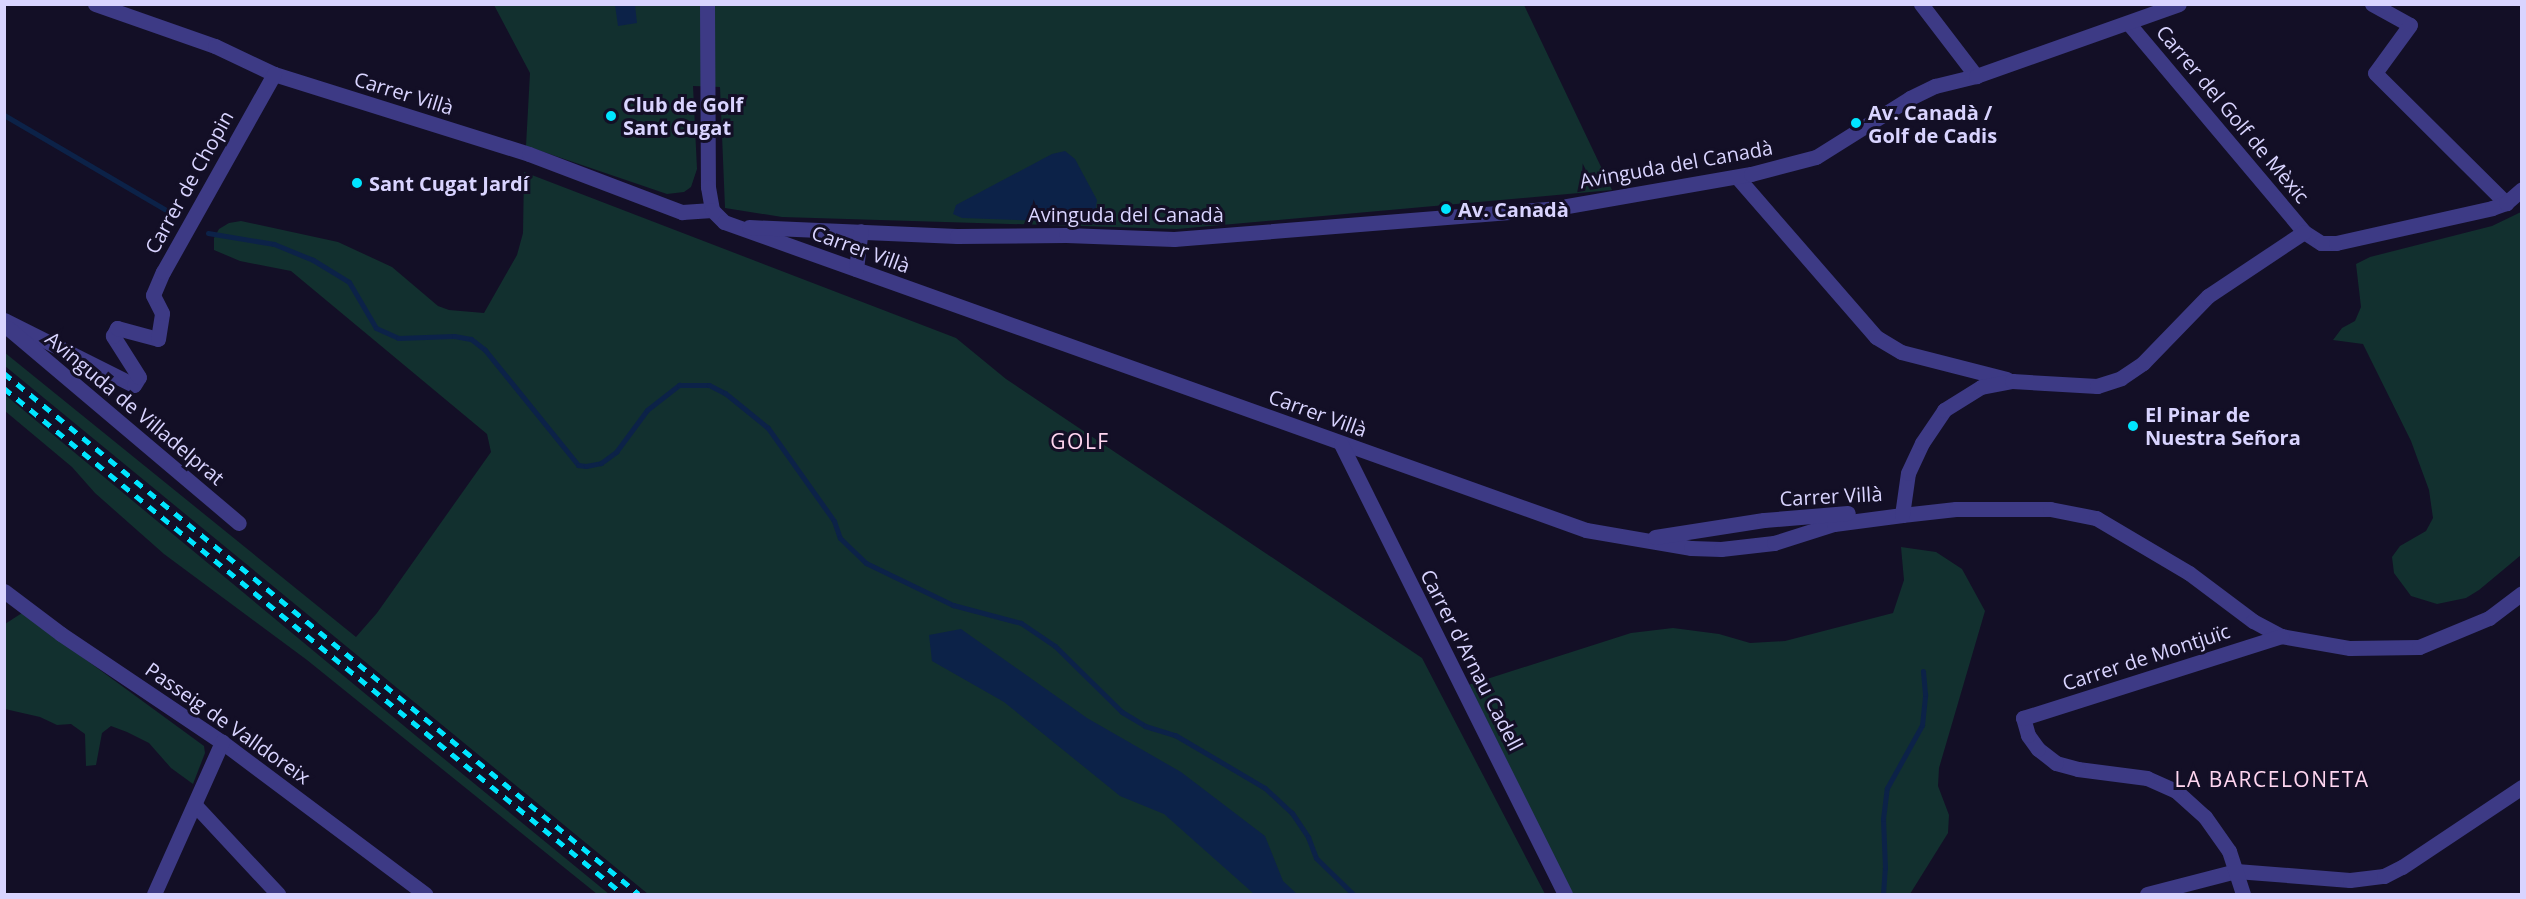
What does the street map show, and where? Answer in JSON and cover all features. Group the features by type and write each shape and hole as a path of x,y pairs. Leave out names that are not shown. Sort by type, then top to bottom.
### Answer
{"street":[{"name":"Carrer Villà","path":"95,4 215,46 274,74 529,154 682,212 712,210 724,222 1555,520 1616,536 1691,548 1747,548 1774,543 1834,524 1902,515"},
{"path":"707,4 708,187 712,210"},
{"path":"1921,4 1976,76"},
{"name":"Avinguda del Canadà","path":"737,226 1174,239 1550,209 1737,177 1816,157 1910,98 1935,86 1976,76 2129,24 2179,4"},
{"path":"2372,4 2410,25 2375,73 2506,203"},
{"name":"Carrer del Golf de Mèxic","path":"2129,24 2304,232"},
{"name":"Carrer de Chopin","path":"4,320 134,385 139,377 113,336 117,328 158,339 162,313 153,295 163,272 274,74"},
{"path":"1737,177 1876,337 1901,352 2012,381 2097,386 2121,378 2144,363 2208,296 2304,232 2321,243 2336,243 2506,203 2522,189"},
{"path":"856,269 861,231"},
{"name":"Avinguda de Villadelprat","path":"4,325 239,524"},
{"path":"2012,381 1981,387 1944,410 1922,443 1908,473 1902,515 1956,509 2050,509 2096,518 2189,573 2253,621 2281,636 2350,648 2419,647 2489,618 2522,593"},
{"name":"Carrer d'Arnau Cadell","path":"1341,444 1565,894"},
{"name":"Carrer Villà","path":"1616,536 1662,537 1764,520 1812,515 1880,512 1902,515"},
{"name":"Passeig de Valldoreix","path":"5,593 222,742 425,894"},
{"name":"Carrer de Montjuïc","path":"2236,871 2229,851 2205,817 2176,791 2147,778 2078,769 2056,763 2038,749 2028,735 2023,718 2281,636"},
{"path":"154,894 222,742"},
{"path":"2146,894 2236,871 2350,880 2384,876 2402,867 2522,787"},
{"path":"195,805 278,894"},
{"path":"2236,871 2243,894"}],"green space":[{"path":"494,5 1524,5 1612,190 1177,229 782,217 725,208 720,87 693,86 697,169 691,187 684,192 667,194 526,146 530,73"},
{"path":"524,172 956,338 1006,379 1422,658 1545,894 648,894 5,366 4,352 356,637 377,613 491,452 487,434 291,271 240,261 214,250 214,238 219,229 229,223 241,221 338,242 392,267 438,306 449,310 484,313 517,255 523,233"},
{"path":"2521,212 2521,555 2466,598 2437,604 2411,596 2394,573 2392,557 2400,546 2426,531 2433,518 2429,490 2411,441 2363,344 2333,340 2342,328 2355,321 2361,307 2356,264 2370,257 2492,226"},
{"path":"4,394 609,894 597,894 307,660 164,554 95,493 72,467 5,411"},
{"path":"1901,547 1936,552 1962,569 1985,611 1939,768 1938,786 1949,815 1948,833 1910,894 1565,894 1462,687 1631,633 1673,628 1719,634 1750,643 1785,641 1893,613 1904,580"},
{"path":"22,613 204,746 205,753 193,784 171,768 149,743 127,732 111,726 102,733 96,765 86,766 85,734 71,724 57,725 40,717 5,709 5,624"}],"water":[{"path":"615,5 635,5 637,23 618,26"},
{"path":"1065,151 1075,159 1097,200 1095,214 1087,220 1073,222 962,218 953,214 956,205 1052,154"},
{"path":"961,629 1087,718 1181,772 1265,836 1283,881 1297,894 1254,894 1164,814 1120,796 1004,702 932,661 929,635"}],"waterway":[{"path":"4,115 176,216"},
{"path":"208,233 274,244 313,260 349,282 376,328 398,338 454,336 471,339 485,350 578,465 601,463 616,452 647,410 679,385 709,385 725,393 768,428 834,521 840,538 866,563 953,605 1021,623 1055,646 1122,712 1145,726 1175,735 1265,788 1292,813 1308,837 1316,858 1353,894"},
{"path":"1883,894 1885,868 1883,819 1887,788 1922,725 1925,694 1923,671"}],"railway":[{"path":"4,373 639,894"},
{"path":"4,388 623,894"}],"place":[{"name":"Club de Golf Sant Cugat","path":"611,116"},
{"name":"Av. Canadà / Golf de Cadis","path":"1856,123"},
{"name":"Sant Cugat Jardí","path":"357,183"},
{"name":"Av. Canadà","path":"1446,209"},
{"name":"El Pinar de Nuestra Señora","path":"2133,426"}],"district":[{"name":"GOLF","path":"1080,441"},
{"name":"LA BARCELONETA","path":"2272,779"}]}
